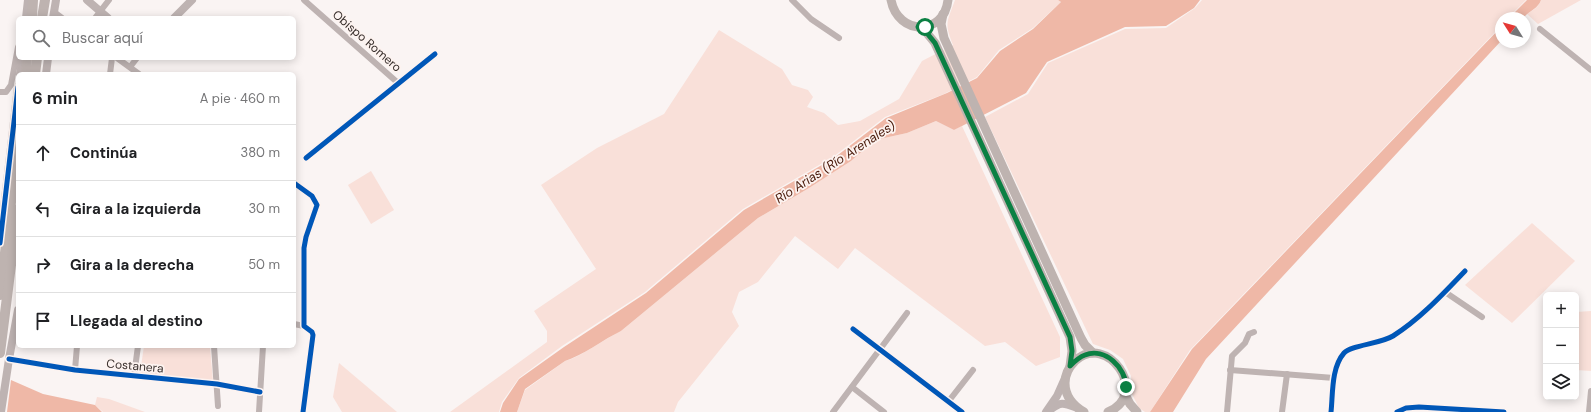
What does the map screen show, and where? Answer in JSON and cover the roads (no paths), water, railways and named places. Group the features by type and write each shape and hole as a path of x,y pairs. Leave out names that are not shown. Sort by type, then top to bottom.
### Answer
{"highway":[{"path":"32,16 33,0"},
{"path":"42,16 45,0"},
{"path":"26,72 27,60"},
{"path":"35,72 37,60"},
{"path":"0,295 16,160"},
{"path":"0,353 16,225"}],"main road":[{"path":"891,0 892,8 896,16 902,21 918,27 926,32 935,43 1070,337 1072,351 1070,366 1065,378 1065,390 1067,396 1081,410"},
{"path":"948,0 943,14 942,24 944,38 990,142 1081,338 1085,345 1093,353 1105,357 1119,366 1123,372 1126,380 1124,393 1119,405 1110,412"},
{"path":"918,27 932,24 943,14"},
{"path":"1070,366 1082,356 1093,353"},
{"path":"1124,393 1130,404 1137,412"}],"street":[{"path":"24,16 28,0"},
{"path":"26,16 28,0"},
{"path":"53,15 56,0"},
{"path":"87,0 98,15 109,0"},
{"path":"176,16 192,0"},
{"name":"Obispo Romero","path":"304,0 398,83"},
{"path":"792,0 812,19 839,38"},
{"path":"1540,29 1591,70"},
{"path":"306,158 435,54"},
{"path":"0,92 6,92 11,85 16,58"},
{"path":"20,72 22,60"},
{"path":"46,72 48,60"},
{"path":"110,72 112,60"},
{"path":"120,60 137,72"},
{"path":"130,67 135,60"},
{"path":"0,243 16,104"},
{"path":"296,184 312,196 316,202 316,208 304,243 304,326"},
{"path":"1331,412 1334,378 1338,363 1345,352 1349,349 1378,343 1393,336 1425,311 1465,271"},
{"path":"1445,292 1482,317"},
{"path":"833,412 907,313"},
{"path":"1,412 16,321"},
{"path":"296,324 304,326 312,332 313,335 303,412"},
{"path":"853,329 962,412"},
{"path":"1227,412 1232,356 1242,346 1249,334 1254,332"},
{"path":"75,370 78,348"},
{"path":"134,376 138,348"},
{"path":"214,348 218,406"},
{"path":"259,412 263,348"},
{"name":"Costanera","path":"9,359 75,370 217,384 260,392"},
{"path":"948,402 973,370"},
{"path":"1230,370 1334,378"},
{"path":"1282,412 1287,374"},
{"path":"1047,412 1057,396 1065,378"},
{"path":"852,387 884,412"},
{"path":"1589,412 1591,391"},
{"path":"1047,412 1059,403 1063,403 1081,410"},
{"path":"1397,412 1406,408 1417,410 1504,412"}],"water":[{"name":"Río Arias (Río Arenales)","path":"1058,0 1200,0 1194,8 1166,26 1125,27 1047,62 1026,93 954,130 936,121 907,133 875,140 851,161 758,218 621,331 572,359 565,361 525,389 517,412 500,412 503,403 519,379 564,347 646,293 744,210 834,158 886,118 947,93 977,78 1000,51 1033,29 1061,2"},
{"path":"1527,0 1541,0 1538,6 1530,12 1515,12"},
{"path":"1495,33 1495,47 1206,359 1173,412 1150,412 1192,349"},
{"path":"11,380 43,394 95,405 102,412 7,412"}]}
